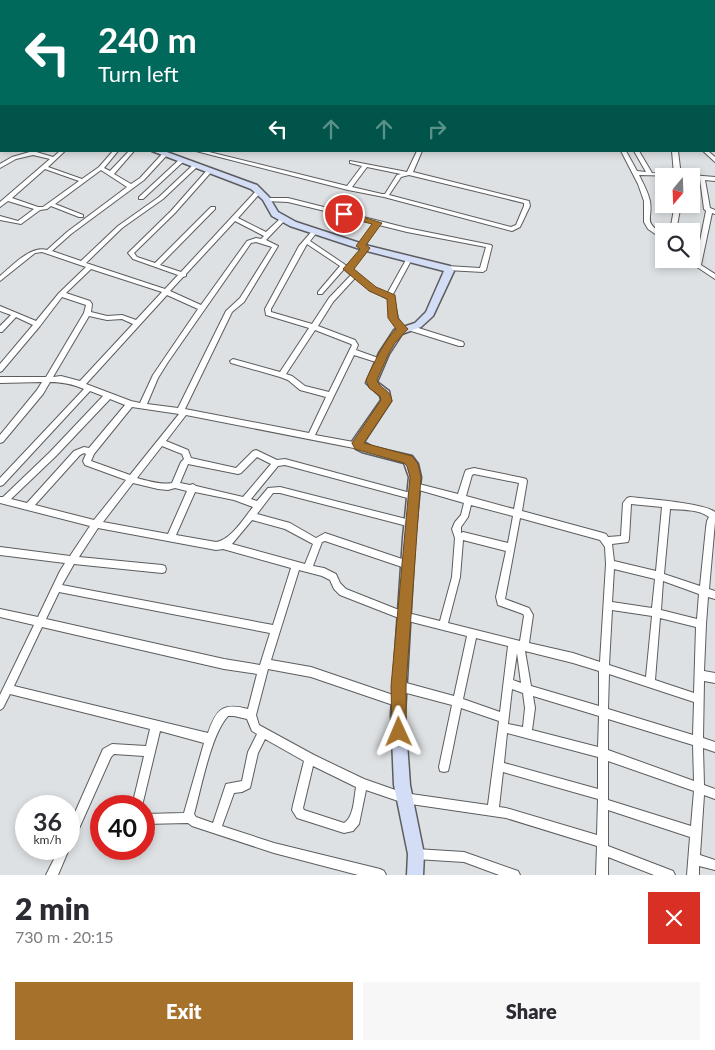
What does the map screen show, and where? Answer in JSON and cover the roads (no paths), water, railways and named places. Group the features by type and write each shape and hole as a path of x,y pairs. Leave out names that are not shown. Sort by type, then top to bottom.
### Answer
{"street":[{"path":"0,205 63,152"},
{"path":"8,199 42,210 101,168 115,152"},
{"path":"111,174 131,152"},
{"path":"0,483 86,386 138,323 184,275 234,218 263,195 303,203 377,223 489,246 482,270 447,268 363,247 283,219 276,214 263,195 247,184 160,152 142,179 69,233 48,252"},
{"path":"202,152 512,228 518,226 528,203 515,197 352,162"},
{"path":"385,196 399,176 408,173 419,152"},
{"path":"624,152 636,173 647,201 647,222 650,228 655,232"},
{"path":"637,152 650,174"},
{"path":"675,152 676,168"},
{"path":"0,166 14,158 33,153 54,159"},
{"path":"141,198 182,160"},
{"path":"82,263 115,231 166,194 196,165"},
{"path":"348,188 365,165"},
{"path":"44,167 83,181"},
{"path":"101,168 130,186 129,189 152,204"},
{"path":"184,275 135,258 131,253 173,212 210,170"},
{"path":"636,173 655,174"},
{"path":"700,257 712,212 702,178 715,179"},
{"path":"50,204 81,216"},
{"path":"156,265 213,208"},
{"path":"1,219 18,223 38,209"},
{"path":"0,705 40,620 72,560 96,524 182,411 229,311 242,300 275,246 234,218"},
{"path":"143,406 155,377 249,242 265,238 283,219"},
{"path":"282,375 337,293 348,270 377,223"},
{"path":"311,436 355,345 352,342 314,327 268,313 268,309 306,241 315,231"},
{"path":"306,241 372,289 389,296 392,300 395,323 406,329 460,344"},
{"path":"0,279 37,250 168,292 202,308"},
{"path":"389,296 409,258"},
{"path":"0,369 38,324 60,294 90,266"},
{"path":"700,266 715,277"},
{"path":"359,446 357,443 358,439 386,401 385,394 371,383 379,361 392,340 406,329 418,325 430,314 448,274 447,268"},
{"path":"320,293 348,270"},
{"path":"0,440 33,402 87,313 88,303 60,294"},
{"path":"0,308 38,324"},
{"path":"87,313 107,318 122,317 138,323"},
{"path":"0,330 16,314"},
{"path":"353,352 379,361"},
{"path":"233,361 282,375 290,378 303,388 331,395"},
{"path":"0,380 60,379 86,386 130,404 182,411 311,436 408,459 412,464 416,477 398,686 402,785 416,854 415,875"},
{"path":"2,500 58,448 108,396"},
{"path":"130,404 91,452 88,463 167,488 174,485 193,487 258,505"},
{"path":"160,442 185,452 188,461"},
{"path":"29,507 77,453 84,450 91,452"},
{"path":"188,461 238,471 256,453 276,463 285,462 415,491 465,500 603,537 609,546 610,564 604,668 602,875"},
{"path":"174,485 185,462 188,461"},
{"path":"245,500 276,463"},
{"path":"443,625 456,577 459,538 455,530 459,521 465,516 469,472 474,470 519,479 523,484 500,600 529,614 519,646 503,722 493,811"},
{"path":"170,538 193,487"},
{"path":"223,545 231,540 271,490 280,490 411,522"},
{"path":"2,500 96,524 206,545 223,545 308,568 330,575 343,592 404,616 604,668 699,699"},
{"path":"607,541 625,539 628,501 700,509 710,512 714,516 710,528 710,593 701,624 698,742 699,789 692,875"},
{"path":"650,683 658,613 659,576 666,504"},
{"path":"251,516 287,526 318,543"},
{"path":"459,538 463,536 511,548"},
{"path":"308,568 321,538 408,565"},
{"path":"0,551 162,569"},
{"path":"610,564 659,576 710,593"},
{"path":"296,566 251,715 254,728 310,759 362,784 404,798 493,811 603,846 669,875"},
{"path":"56,588 276,630"},
{"path":"607,605 658,613 701,624"},
{"path":"0,613 40,620 224,664 312,672 399,702"},
{"path":"444,767 472,634"},
{"path":"519,646 528,689 530,716 527,733"},
{"path":"700,675 715,678"},
{"path":"510,684 715,747"},
{"path":"398,686 458,702 527,733 604,754 715,794"},
{"path":"8,689 210,739"},
{"path":"190,818 189,814 210,739 220,716 224,712 231,711 251,715"},
{"path":"141,795 156,726"},
{"path":"216,829 230,788 242,787 246,784 253,752 262,734"},
{"path":"80,813 107,753 112,749 151,751"},
{"path":"310,759 297,810 301,814 344,828 349,827 355,820 362,784"},
{"path":"498,766 602,799 696,833"},
{"path":"155,819 190,818 198,824 274,848 380,875"},
{"path":"416,854 464,857 514,875"},
{"path":"694,859 715,865"},
{"path":"52,875 59,860"}]}
